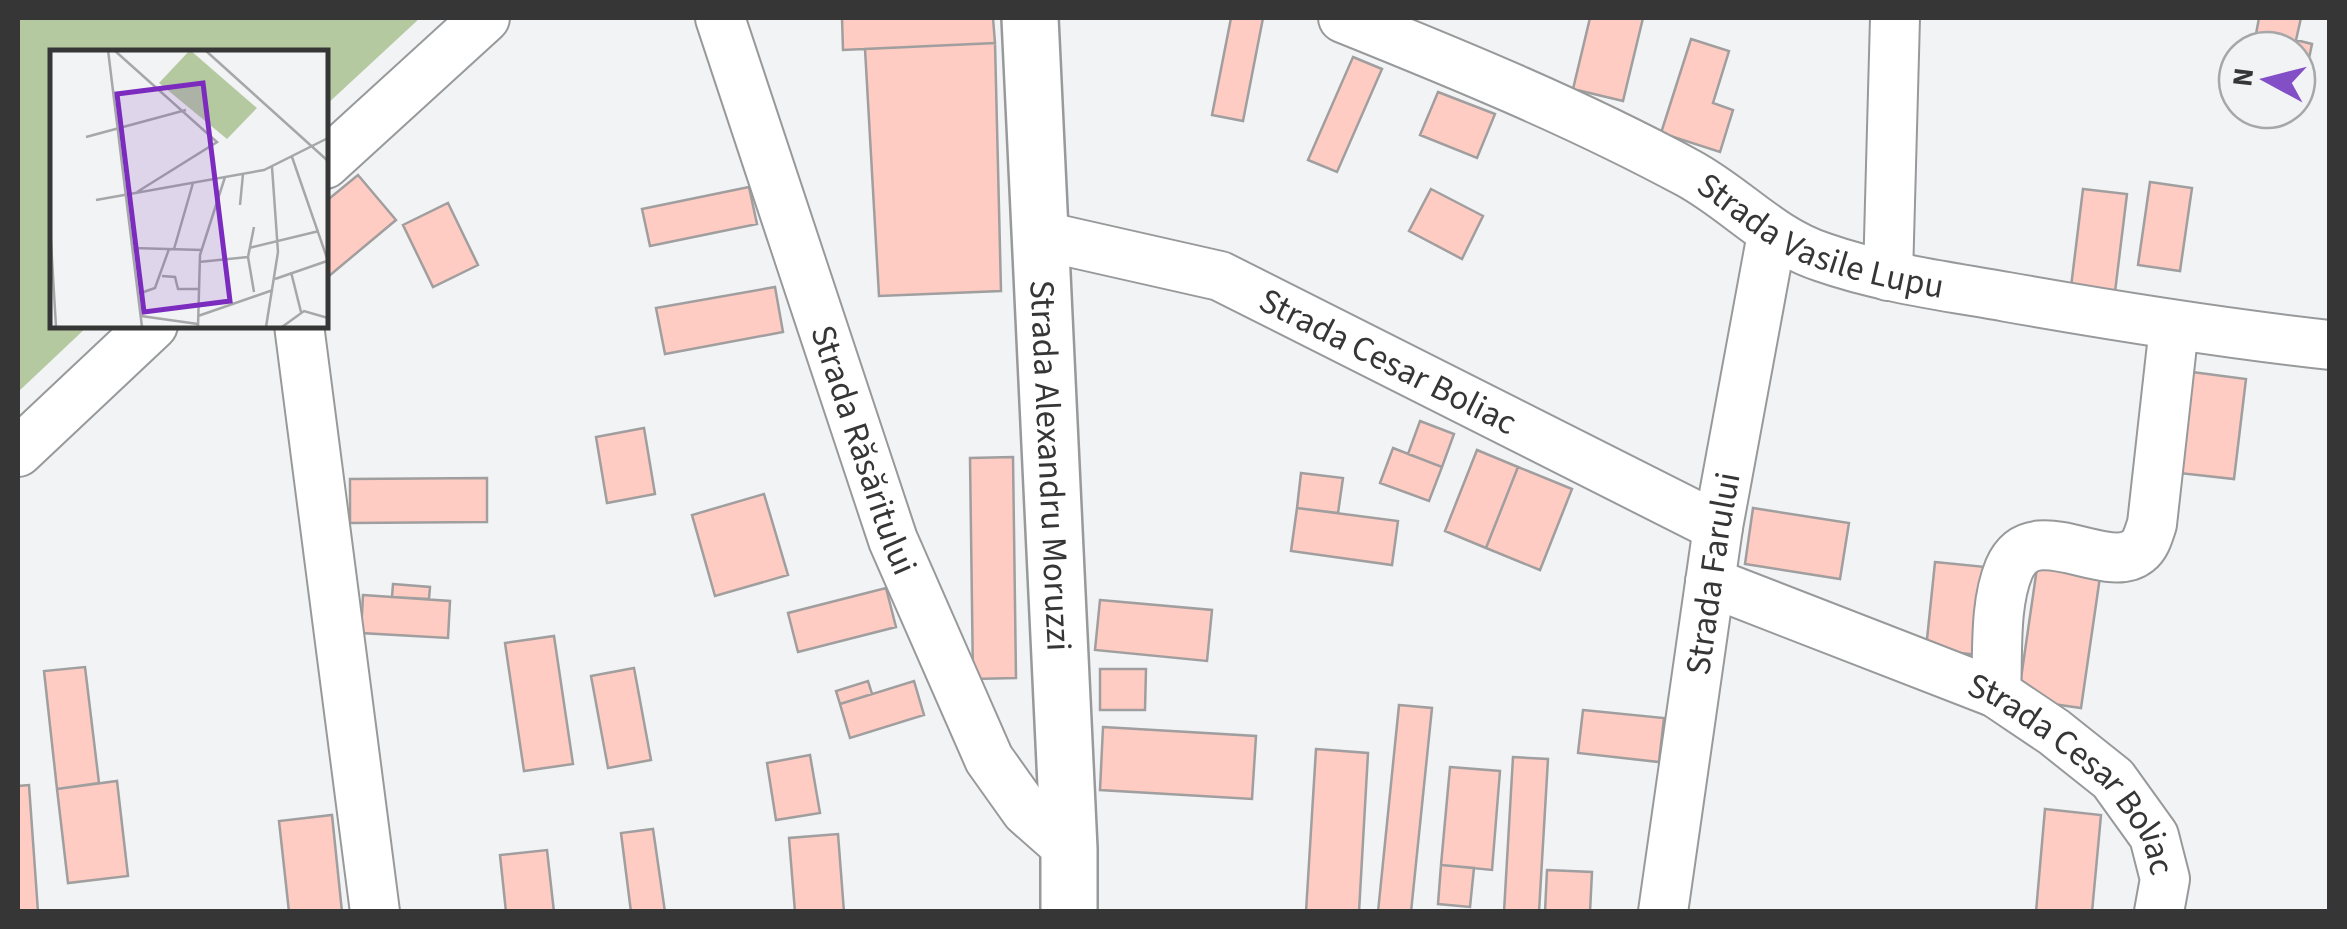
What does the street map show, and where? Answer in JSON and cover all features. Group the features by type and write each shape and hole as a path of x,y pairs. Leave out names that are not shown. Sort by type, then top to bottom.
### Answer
{"street":[{"path":"328,161 485,18"},
{"name":"Strada Răsăritului","path":"720,18 893,540 989,760 1026,811 1069,849"},
{"name":"Strada Alexandru Moruzzi","path":"1030,18 1043,236 1069,912"},
{"name":"Strada Vasile Lupu","path":"1343,18 1465,67 1622,139 1693,176 1772,234 1820,257 1888,276 2174,327 2330,346"},
{"path":"1888,276 1894,18"},
{"name":"Strada Farului","path":"1664,912 1718,527 1772,234"},
{"name":"Strada Cesar Boliac","path":"1043,236 1220,276 1718,527"},
{"path":"1996,693 2003,591 2010,566 2024,552 2064,546 2112,557 2125,556 2138,552 2147,539 2152,524 2174,327"},
{"path":"18,452 150,328"},
{"path":"299,328 374,912"},
{"name":"Strada Cesar Boliac","path":"1710,582 1996,693 2054,732 2113,779 2154,836 2165,879 2160,912"}],"green space":[{"path":"18,18 420,18 328,103 328,50 50,50 50,328 86,328 18,392"}],"building":[{"path":"842,18 993,18 995,43 843,50"},
{"path":"1231,18 1263,18 1243,121 1212,115"},
{"path":"1590,18 1643,18 1623,101 1573,89"},
{"path":"2259,18 2301,18 2298,30 2257,30"},
{"path":"1691,39 1729,51 1713,103 1733,110 1720,152 1661,133"},
{"path":"995,43 1001,291 879,296 865,49"},
{"path":"1353,57 1382,69 1337,172 1308,160"},
{"path":"1438,92 1495,114 1477,158 1420,135"},
{"path":"358,175 396,220 329,276 328,275 328,200"},
{"path":"2150,182 2192,188 2180,271 2138,265"},
{"path":"749,187 757,224 650,246 642,209"},
{"path":"1431,189 1483,216 1462,259 1409,231"},
{"path":"2083,189 2127,194 2115,292 2071,287"},
{"path":"448,203 478,265 433,287 403,225"},
{"path":"775,287 783,332 665,354 656,308"},
{"path":"2192,372 2246,379 2234,479 2179,473"},
{"path":"1420,421 1454,434 1442,467 1408,454"},
{"path":"644,428 655,494 607,503 596,437"},
{"path":"1393,448 1442,467 1429,501 1380,483"},
{"path":"1477,450 1518,467 1486,548 1445,531"},
{"path":"1013,457 1016,678 973,679 970,458"},
{"path":"1518,467 1572,489 1540,570 1486,548"},
{"path":"1301,473 1343,478 1338,513 1297,508"},
{"path":"487,478 487,522 350,523 350,479"},
{"path":"764,494 788,575 715,596 692,515"},
{"path":"1297,508 1398,521 1392,565 1291,551"},
{"path":"1753,508 1849,523 1840,579 1745,564"},
{"path":"2038,561 2101,570 2081,708 2018,699"},
{"path":"1935,562 1986,567 1978,655 1926,649"},
{"path":"393,584 430,587 429,599 392,597"},
{"path":"886,588 896,627 798,652 788,613"},
{"path":"363,595 450,601 448,638 361,633"},
{"path":"1100,600 1212,610 1207,661 1095,650"},
{"path":"554,636 573,764 524,771 505,643"},
{"path":"85,667 99,783 57,789 44,671"},
{"path":"634,668 651,760 608,768 591,676"},
{"path":"1100,669 1146,669 1145,710 1100,710"},
{"path":"868,681 872,694 840,704 836,691"},
{"path":"914,681 924,715 850,738 840,704"},
{"path":"1399,705 1432,708 1411,912 1378,912"},
{"path":"1583,710 1664,718 1659,762 1578,753"},
{"path":"1103,727 1256,736 1252,799 1100,790"},
{"path":"1316,749 1368,753 1359,912 1306,912"},
{"path":"810,755 820,813 776,820 767,763"},
{"path":"1513,757 1548,759 1539,912 1504,912"},
{"path":"1450,767 1500,771 1492,870 1441,865"},
{"path":"117,781 128,876 68,883 57,789"},
{"path":"29,785 38,912 18,912 18,786"},
{"path":"2045,809 2101,815 2092,912 2036,912"},
{"path":"332,815 342,912 289,912 279,821"},
{"path":"653,829 665,912 631,912 621,833"},
{"path":"838,834 844,912 795,912 789,838"},
{"path":"547,850 554,912 506,912 500,855"},
{"path":"1441,865 1474,868 1470,907 1438,904"},
{"path":"1547,870 1592,872 1590,912 1545,912"}]}
